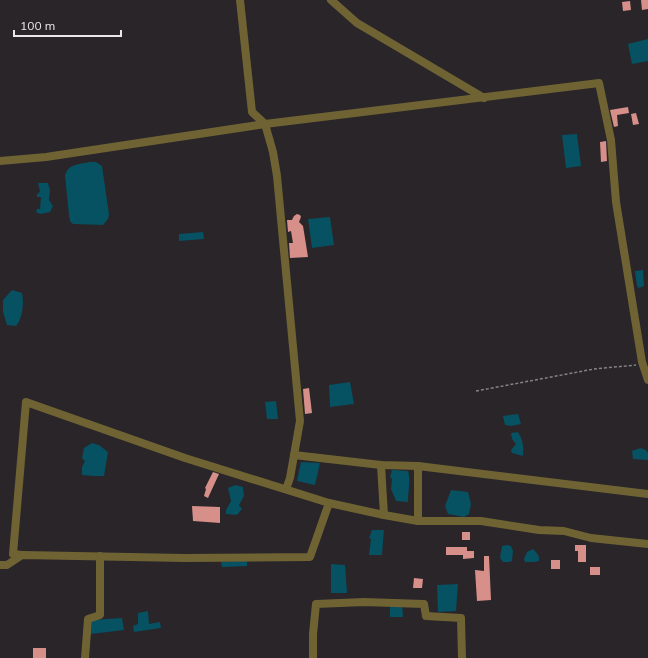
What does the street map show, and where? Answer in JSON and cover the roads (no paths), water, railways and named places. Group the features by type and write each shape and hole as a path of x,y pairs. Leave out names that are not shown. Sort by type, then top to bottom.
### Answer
{"street":[{"path":"240,0 252,112 265,124 273,152 277,176 300,422 290,478 286,489"},
{"path":"331,0 357,23 484,98"},
{"path":"0,160 46,157 265,124 484,98 599,82 611,140 616,202 642,362 648,380"},
{"path":"329,503 310,557 184,558 13,554 26,402 185,458 329,503 418,521 481,521 539,530 564,531 591,538 648,544"},
{"path":"294,455 381,465 418,466 648,494"},
{"path":"381,465 384,515"},
{"path":"418,466 418,521"},
{"path":"0,565 7,565 22,554"},
{"path":"85,658 88,619 100,615 100,556"},
{"path":"313,658 313,634 316,604 364,602 424,604 426,616 461,618 462,658"}],"water":[{"path":"648,39 648,61 632,64 628,44"},
{"path":"577,134 581,166 566,168 562,135"},
{"path":"96,162 102,166 109,214 108,219 103,225 73,224 70,221 65,176 66,172 74,165"},
{"path":"38,183 48,183 50,190 49,200 53,206 50,212 40,214 36,212 37,209 40,209 41,197 37,197 37,194 40,192"},
{"path":"330,217 334,245 312,248 308,219"},
{"path":"203,232 204,239 179,241 179,234"},
{"path":"643,270 644,286 639,288 637,286 635,271"},
{"path":"12,290 22,293 23,297 22,314 16,326 7,325 3,312 3,300"},
{"path":"350,382 354,404 330,407 329,385"},
{"path":"276,401 278,419 267,419 265,402"},
{"path":"518,414 521,424 511,426 505,425 503,416"},
{"path":"518,432 523,444 523,456 512,453 511,450 516,444 512,439 511,433"},
{"path":"92,443 99,445 108,452 104,476 82,475 82,467 85,461 82,458 84,448"},
{"path":"640,448 646,450 648,453 648,460 633,459 632,451"},
{"path":"301,462 320,463 315,485 297,481"},
{"path":"392,470 408,471 408,502 396,501 391,489 392,479 390,477"},
{"path":"235,485 243,487 244,496 239,505 242,509 237,515 226,514 226,510 231,501 228,488"},
{"path":"451,490 468,492 471,504 469,514 464,517 448,514 445,506"},
{"path":"372,530 384,530 382,555 369,555 371,539 369,538"},
{"path":"502,546 511,546 513,551 512,561 503,562 500,558"},
{"path":"533,549 538,556 539,561 525,562 524,559 527,552"},
{"path":"247,561 247,566 222,567 221,562"},
{"path":"331,564 345,565 347,593 331,593"},
{"path":"458,584 456,611 438,612 437,585"},
{"path":"390,603 402,603 403,617 390,617"},
{"path":"148,611 149,624 160,622 161,628 134,632 133,626 138,624 138,613"},
{"path":"122,618 124,630 91,634 92,620"}]}
